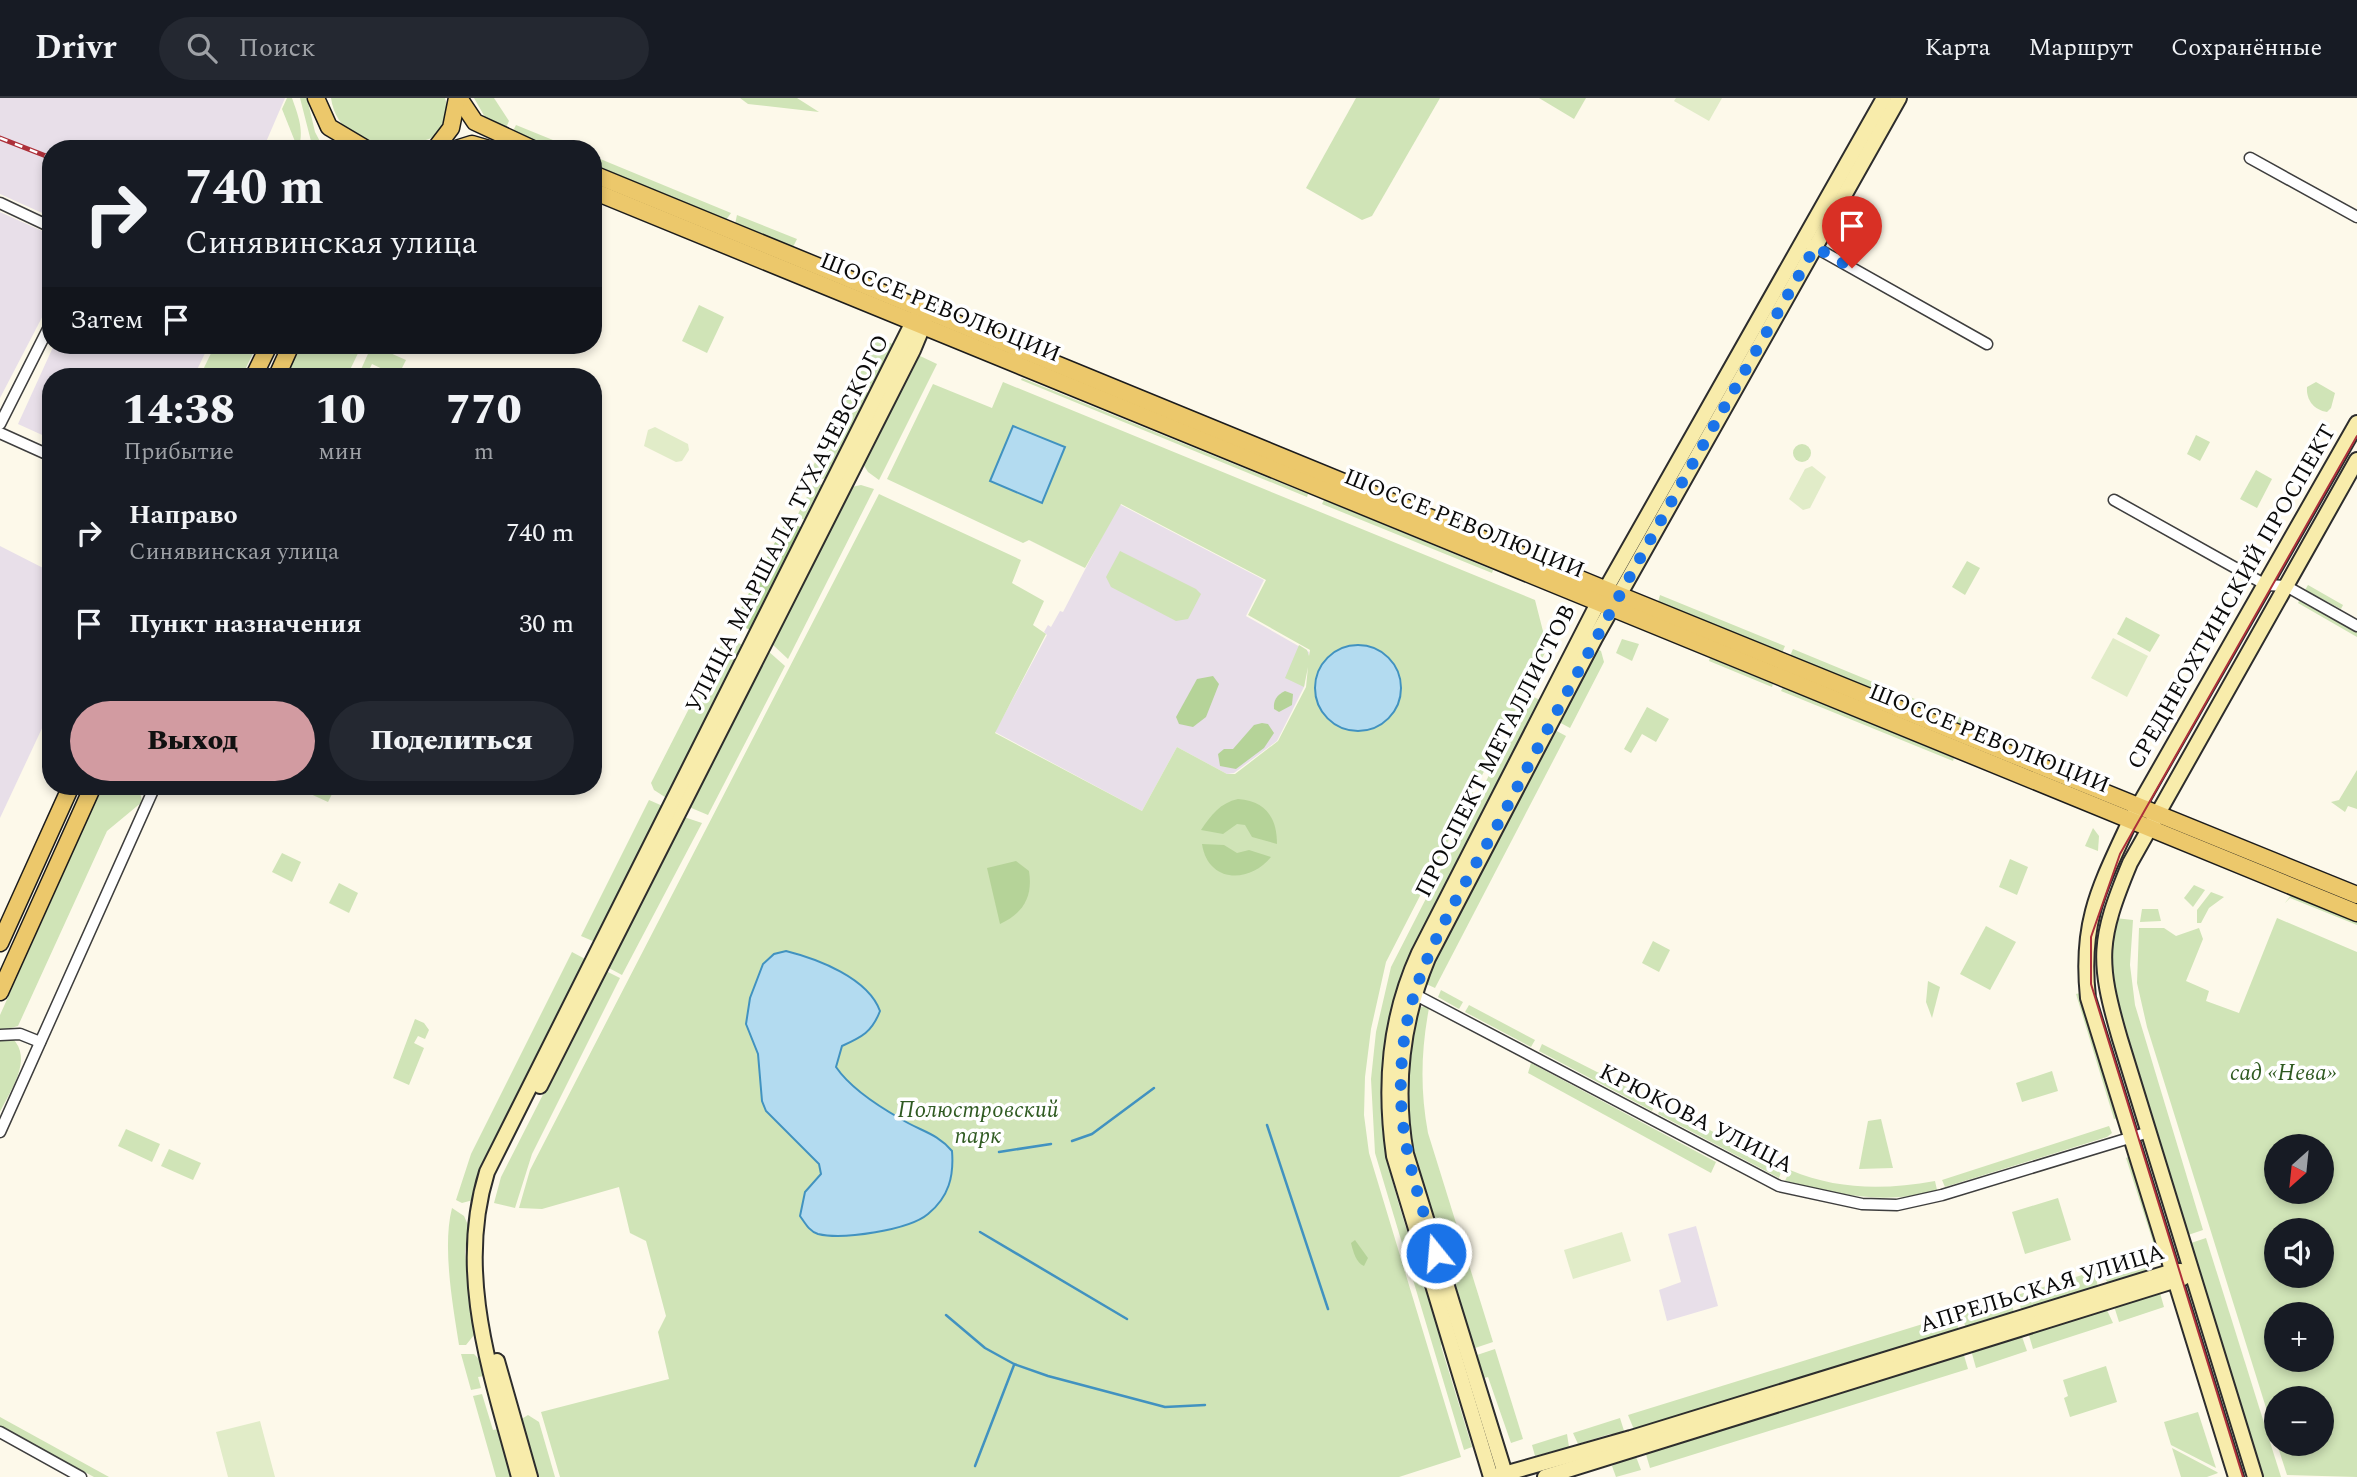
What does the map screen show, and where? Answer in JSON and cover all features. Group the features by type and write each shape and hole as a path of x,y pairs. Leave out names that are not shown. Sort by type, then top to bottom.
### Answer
{"main road":[{"path":"442,140 451,128 458,98"},
{"path":"458,98 481,127 512,140"},
{"path":"319,101 336,140"},
{"path":"329,127 351,140"},
{"name":"ШОССЕ РЕВОЛЮЦИИ","path":"602,178 920,320"},
{"name":"ШОССЕ РЕВОЛЮЦИИ","path":"602,195 920,320 1608,599 2357,894"},
{"name":"ШОССЕ РЕВОЛЮЦИИ","path":"1608,599 2148,829 2357,913"},
{"path":"0,943 67,795"},
{"path":"0,992 89,795"}],"street":[{"name":"ПРОСПЕКТ МЕТАЛЛИСТОВ","path":"1809,244 1884,98"},
{"name":"ПРОСПЕКТ МЕТАЛЛИСТОВ","path":"1499,1476 1406,1154 1401,1127 1401,1068 1409,992 1419,953 1608,599 1809,244 1899,98"},
{"path":"2250,158 2357,218"},
{"path":"0,204 42,223"},
{"path":"1809,244 1987,344"},
{"name":"УЛИЦА МАРШАЛА ТУХАЧЕВСКОГО","path":"519,1477 484,1344 475,1292 474,1235 487,1172 920,320"},
{"name":"УЛИЦА МАРШАЛА ТУХАЧЕВСКОГО","path":"530,1477 485,1316 480,1253 489,1192 503,1158 920,320"},
{"path":"0,424 42,341"},
{"name":"СРЕДНЕОХТИНСКИЙ ПРОСПЕКТ","path":"2236,1477 2088,998 2084,959 2091,912 2130,821 2357,423"},
{"path":"0,433 42,452"},
{"name":"СРЕДНЕОХТИНСКИЙ ПРОСПЕКТ","path":"2255,1477 2106,993 2102,960 2109,915 2156,813 2357,460"},
{"path":"2114,500 2266,585 2286,586 2357,626"},
{"path":"0,1132 151,795"},
{"name":"КРЮКОВА УЛИЦА","path":"1409,992 1759,1177 1797,1192 1862,1205 1897,1205 1954,1192 2149,1132"},
{"path":"0,1035 12,1032 40,1042"},
{"name":"АПРЕЛЬСКАЯ УЛИЦА","path":"1499,1476 2193,1272"},
{"name":"АПРЕЛЬСКАЯ УЛИЦА","path":"1545,1477 2175,1276"},
{"path":"0,1432 81,1477"}],"shaded area":[{"path":"0,98 285,98 267,140 42,140 42,213 0,194"},
{"path":"0,212 42,231 42,317 0,398"},
{"path":"50,354 205,354 198,368 44,368"},
{"path":"42,371 42,435 18,424"},
{"path":"1119,504 1264,580 1246,616 1309,652 1304,687 1277,741 1234,773 1227,774 1177,747 1142,811 995,732 1047,635 1044,632 1048,625 1051,627 1060,611 1063,612"},
{"path":"0,546 42,567 42,728 0,818"},
{"path":"1696,1226 1718,1306 1667,1321 1659,1290 1681,1282 1668,1234"}],"green space":[{"path":"287,98 292,98 300,123 300,140 294,140 282,109"},
{"path":"300,98 307,98 319,140 311,140"},
{"path":"331,98 445,98 449,112 438,135 426,140 366,140 346,128 336,115"},
{"path":"474,98 494,98 509,121 505,130 486,119"},
{"path":"740,98 797,98 819,112 748,104"},
{"path":"1356,98 1440,98 1372,216 1362,220 1306,188"},
{"path":"1539,98 1586,98 1574,119"},
{"path":"1676,98 1722,98 1709,121 1674,101"},
{"path":"516,125 553,140 529,140 512,133"},
{"path":"602,160 731,213 726,220 602,170"},
{"path":"737,215 797,239 793,247 735,224"},
{"path":"699,305 724,317 707,353 682,341"},
{"path":"877,338 898,346 874,387 851,391"},
{"path":"211,354 253,354 246,368 204,368"},
{"path":"295,354 358,354 351,368 289,368"},
{"path":"368,354 392,354 406,360 402,368 380,368 372,364 370,368 362,368"},
{"path":"918,355 937,364 879,480 868,472 863,464"},
{"path":"1022,378 1308,494 1307,497 1021,380"},
{"name":"Полюстровский парк","path":"1003,382 1535,600 1545,639 1550,643 1386,962 1371,1029 1365,1077 1364,1115 1369,1153 1461,1457 1399,1477 560,1477 541,1412 669,1379 658,1332 666,1316 646,1241 630,1233 619,1187 542,1209 519,1208 530,1170 879,494 1021,560 1012,583 1044,601 1033,625 1046,634 995,733 1142,811 1177,747 1227,774 1235,774 1278,741 1306,687 1308,667 1304,687 1285,678 1299,645 1307,650 1309,656 1310,650 1248,615 1266,580 1121,504 1085,568 1029,540 1023,543 887,479 933,384 992,408"},
{"path":"2316,382 2335,393 2331,408 2327,412 2315,407 2309,400 2307,387"},
{"path":"876,391 832,477 816,480 817,476 810,472 849,395"},
{"path":"655,427 688,444 689,450 682,461 676,462 644,446 648,430"},
{"path":"2196,435 2210,442 2200,461 2187,454"},
{"path":"1802,444 1808,447 1811,453 1808,459 1802,462 1796,459 1793,453 1796,447"},
{"path":"1812,466 1826,477 1810,508 1803,510 1789,499 1805,469"},
{"path":"2256,470 2272,479 2257,508 2240,499"},
{"path":"829,484 806,521 797,516 813,485"},
{"path":"861,485 874,489 788,659 772,644 851,487"},
{"path":"1324,500 1493,570 1492,573 1322,504"},
{"path":"786,521 803,528 754,632 734,622"},
{"path":"1120,551 1201,594 1188,619 1176,621 1111,587 1106,577"},
{"path":"1967,561 1980,568 1965,595 1952,587"},
{"path":"2308,585 2343,605 2341,609 2305,590"},
{"path":"1660,595 1785,646 1782,653 1658,602"},
{"path":"2300,599 2357,632 2357,637 2298,603"},
{"path":"2126,617 2160,635 2150,652 2117,634"},
{"path":"726,636 746,647 668,799 654,790 651,783"},
{"path":"2113,638 2148,656 2127,697 2091,678"},
{"path":"1622,639 1639,644 1632,661 1616,653"},
{"path":"1597,649 1601,651 1604,662 1570,728 1557,721 1562,717"},
{"path":"1793,649 1902,694 1899,700 1790,656"},
{"path":"768,651 785,666 708,815 689,807"},
{"path":"1710,658 1773,684 1772,687 1709,661"},
{"path":"1213,676 1219,684 1206,717 1193,727 1179,724 1176,717 1197,679"},
{"path":"1783,687 1954,758 1953,761 1781,691"},
{"path":"1285,691 1293,694 1292,705 1279,712 1274,709 1274,703"},
{"path":"1530,695 1542,701 1428,923 1402,983 1385,1044 1381,1078 1381,1113 1389,1167 1444,1338 1441,1346 1472,1447 1464,1450 1375,1153 1371,1079 1376,1032 1391,967"},
{"path":"1910,697 2016,740 2013,747 1907,704"},
{"path":"1647,707 1669,719 1656,742 1642,734 1631,753 1624,749"},
{"path":"1268,724 1274,733 1264,748 1236,769 1220,766 1218,754 1224,749 1233,749 1254,725"},
{"path":"1553,729 1566,736 1435,988 1424,983"},
{"path":"2357,770 2357,809 2348,806 2345,812 2331,802 2339,800"},
{"path":"99,795 141,795 142,802 107,831 18,1026 0,1031 0,1015"},
{"path":"313,795 332,795 328,802"},
{"path":"1238,799 1256,803 1268,812 1275,826 1277,844 1252,837 1245,825 1237,824 1223,834 1201,830 1217,810"},
{"path":"649,800 665,807 595,942 581,936"},
{"path":"684,817 702,823 622,975 607,967"},
{"path":"2093,828 2099,836 2098,851 2085,846"},
{"path":"1202,844 1224,845 1237,853 1249,850 1271,857 1252,872 1230,875 1212,866"},
{"path":"282,853 301,862 292,882 272,872"},
{"path":"2010,859 2028,867 2017,895 1999,887"},
{"path":"1016,861 1029,871 1028,896 1015,915 1000,924 987,868"},
{"path":"339,883 358,893 349,913 329,903"},
{"path":"2194,885 2205,890 2193,907 2184,898"},
{"path":"2211,892 2224,897 2209,908 2201,923 2197,923 2197,910"},
{"path":"2291,895 2357,922 2357,925 2290,898 2285,903"},
{"path":"2142,909 2158,909 2161,921 2140,922"},
{"path":"2115,918 2133,920 2130,965 2135,1005 2203,1230 2188,1235 2114,991 2110,963"},
{"name":"сад «Нева»","path":"2277,918 2357,952 2357,1477 2287,1475 2281,1456 2334,1456 2334,1386 2264,1386 2264,1401 2147,1027 2137,983 2139,928 2164,928 2176,936 2199,928 2203,939 2186,981 2209,991 2206,1001 2239,1013"},
{"path":"1986,926 2016,942 1990,990 1960,974"},
{"path":"1653,941 1670,950 1659,972 1642,963"},
{"path":"572,952 587,960 476,1187 473,1200 462,1203 456,1200 471,1154"},
{"path":"606,971 620,978 532,1154 515,1208 494,1203 501,1177"},
{"path":"1928,981 1940,987 1932,1018 1926,1002"},
{"path":"1441,990 1463,1002 1459,1009 1438,997"},
{"path":"2080,993 2119,1118 2114,1119 2076,994"},
{"path":"1469,1005 1535,1040 1531,1047 1465,1012"},
{"path":"1418,1008 1429,1008 1423,1055 1428,1133 1493,1342 1475,1348 1467,1333 1428,1212 1411,1134 1408,1094 1410,1052"},
{"path":"415,1019 424,1023 429,1030 425,1039 418,1036 414,1043 424,1048 409,1085 393,1078"},
{"path":"12,1038 21,1055 21,1065 0,1112 0,1039"},
{"path":"1542,1044 1656,1102 1652,1111 1539,1051"},
{"path":"1531,1063 1716,1162 1711,1173 1528,1073"},
{"path":"2052,1071 2058,1091 2022,1102 2016,1083"},
{"path":"1662,1106 1783,1167 1779,1178 1658,1114"},
{"path":"1881,1119 1893,1168 1859,1169 1868,1121"},
{"path":"2109,1126 2112,1133 2107,1137 1945,1187 1942,1180"},
{"path":"126,1129 160,1144 152,1162 118,1146"},
{"path":"169,1149 201,1163 193,1180 161,1166"},
{"path":"2130,1156 2157,1243 2154,1245 2126,1158"},
{"path":"1790,1170 1844,1185 1879,1187 1935,1181 1937,1190 1898,1197 1861,1196 1785,1181"},
{"path":"2058,1198 2071,1240 2025,1254 2012,1212"},
{"path":"452,1208 464,1216 468,1225 465,1252 474,1335 466,1345 459,1345 449,1276 448,1240"},
{"path":"1622,1232 1631,1261 1573,1279 1564,1250"},
{"path":"2206,1238 2264,1423 2264,1456 2274,1456 2281,1477 2263,1477 2191,1243"},
{"path":"1355,1240 1368,1258 1364,1266 1354,1253 1351,1243"},
{"path":"2145,1256 2151,1269 2108,1284 2101,1270"},
{"path":"2095,1271 2098,1288 2022,1312 2017,1295"},
{"path":"2160,1293 2164,1307 2119,1322 2114,1306"},
{"path":"2011,1297 2014,1314 1966,1328 1960,1312"},
{"path":"2106,1308 2113,1323 2033,1349 2028,1332"},
{"path":"1955,1314 1959,1331 1635,1432 1628,1415"},
{"path":"2021,1334 2027,1351 1976,1368 1971,1350"},
{"path":"1495,1349 1523,1439 1511,1443 1488,1377 1484,1378 1477,1355"},
{"path":"1963,1352 1968,1369 1650,1468 1645,1451"},
{"path":"461,1354 474,1354 480,1360 484,1376 478,1377 481,1388 471,1390"},
{"path":"2106,1366 2117,1402 2070,1417 2064,1398 2068,1396 2063,1380"},
{"path":"482,1394 493,1430 499,1429 512,1477 496,1477 473,1396"},
{"path":"2198,1412 2216,1468 2171,1445 2164,1422"},
{"path":"528,1415 539,1422 555,1477 536,1477 520,1420"},
{"path":"0,1417 109,1477 94,1477 0,1426"},
{"path":"1620,1418 1625,1434 1610,1434 1578,1444 1573,1433"},
{"path":"260,1421 275,1477 228,1477 216,1432"},
{"path":"1567,1434 1569,1447 1535,1456 1532,1445"},
{"path":"2172,1448 2218,1473 2207,1477 2181,1477"},
{"path":"1635,1454 1641,1470 1616,1477 1612,1466"}],"water":[{"path":"1013,426 1065,447 1042,503 990,481"},
{"path":"1358,645 1382,652 1394,664 1401,688 1394,712 1382,724 1358,731 1334,724 1322,712 1315,688 1322,664 1334,652"},
{"path":"786,951 840,972 865,989 874,999 880,1011 874,1024 866,1033 842,1046 836,1067 849,1083 866,1096 934,1136 952,1151 949,1186 935,1207 919,1220 859,1235 829,1236 812,1231 800,1216 805,1192 821,1174 819,1164 766,1111 762,1101 758,1054 746,1024 750,998 763,964 774,954"}],"waterway":[{"path":"1072,1141 1092,1134 1154,1088"},
{"path":"1267,1125 1328,1309"},
{"path":"999,1152 1051,1144"},
{"path":"980,1232 1127,1319"},
{"path":"946,1315 985,1348 1014,1364 1048,1376 1165,1407 1205,1405"},
{"path":"975,1466 1014,1365"}],"tram line":[{"path":"2243,1477 2091,984 2091,937 2120,854 2357,436"}],"railway":[{"path":"0,138 42,154"}],"route":[{"path":"1436,1253 1406,1154 1401,1127 1404,1039 1414,994 1428,958 1595,638 1815,247 1852,268"}]}
